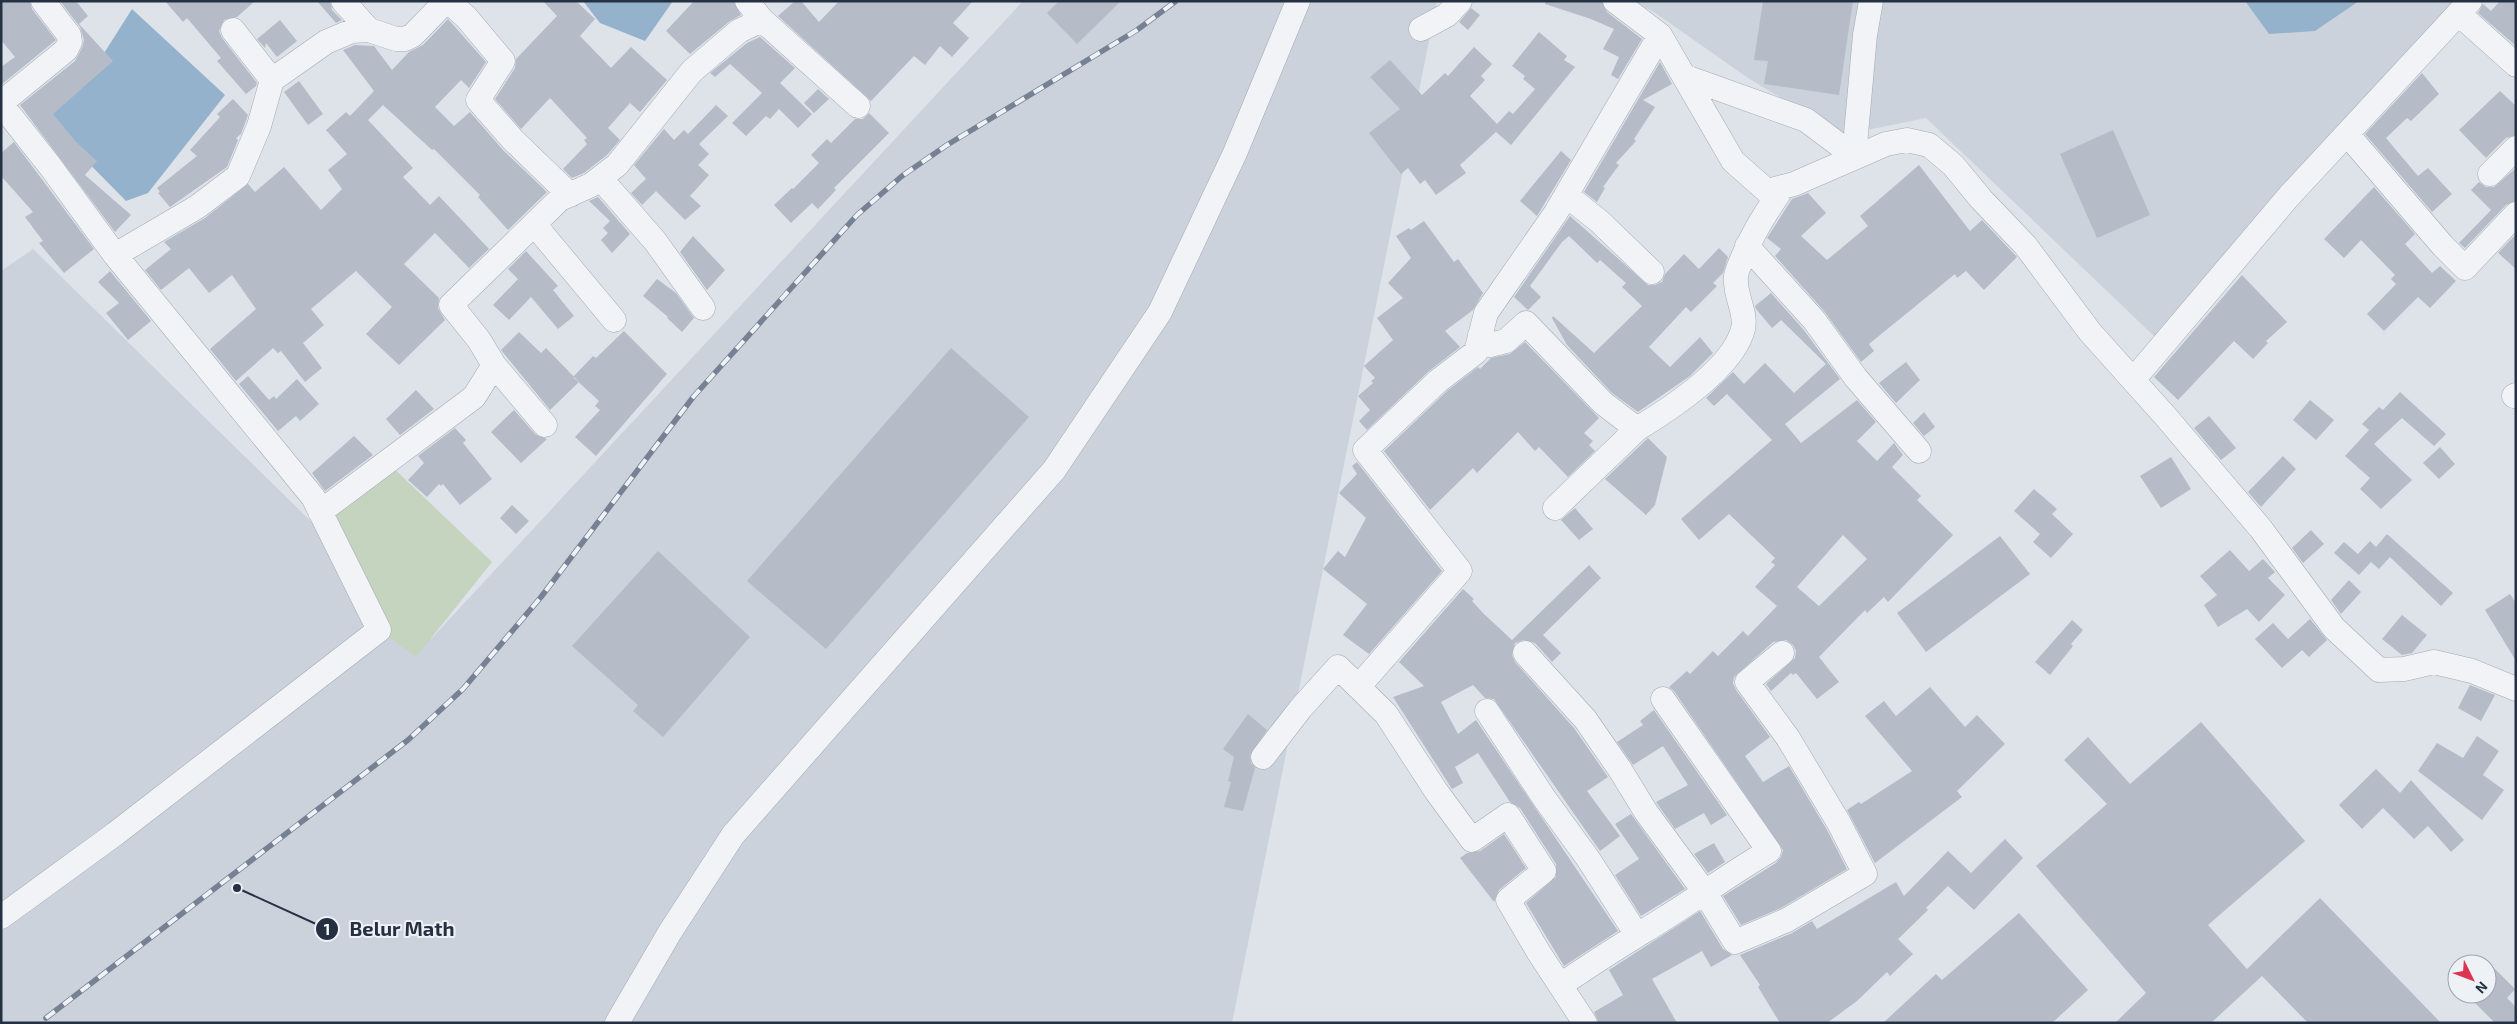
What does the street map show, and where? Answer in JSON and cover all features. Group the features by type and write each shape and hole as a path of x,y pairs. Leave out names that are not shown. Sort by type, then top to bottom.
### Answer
{"street":[{"path":"1,917 115,834 379,630 313,497 115,255 50,166 1,104 66,50 70,42 69,35 43,1"},
{"path":"343,1 369,30"},
{"path":"115,255 197,207 238,176 259,126 272,80 326,42 352,31 369,30 396,39 405,39 413,35 447,1 466,17 503,61 478,100 512,140 570,194"},
{"path":"747,1 762,20 858,106"},
{"path":"617,1023 670,932 733,835 1054,470 1155,320 1235,153 1298,1"},
{"path":"1421,29 1447,15 1460,1"},
{"path":"1615,1 1660,35 1733,161 1766,191 1783,187 1886,144 1907,140 1929,145 1953,165 1981,199 2025,245 2090,332 2261,529 2334,628 2379,670 2404,669 2434,662 2472,671 2516,689"},
{"path":"1854,156 1865,35 1871,1"},
{"path":"2133,380 2290,196 2464,8 2516,65"},
{"path":"545,426 494,365 479,340 451,305 560,199 601,178 617,165 692,71 739,31 762,20"},
{"path":"233,30 272,80"},
{"path":"1359,686 1460,570 1365,450 1438,381 1476,352 1486,313 1566,195 1660,35"},
{"path":"1686,77 1806,120 1854,156"},
{"path":"2347,134 2443,246 2465,268 2516,214"},
{"path":"2490,174 2516,148"},
{"path":"601,178 655,241 703,308"},
{"path":"1555,508 1637,429 1673,408 1734,352 1743,328 1743,311 1737,294 1736,276 1752,233 1783,187"},
{"path":"1566,195 1599,221 1652,272"},
{"path":"534,224 614,320"},
{"path":"1747,246 1814,320 1856,378 1919,450"},
{"path":"1480,335 1490,346 1506,341 1526,323 1603,403 1637,429"},
{"path":"320,512 474,397 494,365"},
{"path":"1525,653 1585,719 1619,768 1646,812 1704,891 1735,942 1787,920 1866,874 1839,823 1788,738 1747,682 1782,653"},
{"path":"1263,757 1301,708 1338,667 1386,714 1436,790 1472,840 1508,815 1544,871 1508,900 1539,953 1585,1023"},
{"path":"1561,985 1601,956 1769,851 1663,699"},
{"path":"1487,711 1544,798 1589,860 1637,935"}],"shaded area":[{"path":"1023,1 1437,1 1232,1023 1,1023 1,271 33,249 431,639"},
{"path":"1632,1 2459,1 2156,338 1926,118 1843,135 1748,78 1654,12"}],"green space":[{"path":"388,463 492,562 416,657 379,630 320,512"}],"water":[{"path":"583,1 673,1 645,41 600,23"},
{"path":"2245,1 2359,1 2315,31 2269,34"},
{"path":"132,9 225,95 148,193 126,201 56,130 51,107 92,72"}],"building":[{"path":"1,1 30,1 32,9 56,40 1,85 1,67 15,57 1,40"},
{"path":"60,1 76,1 88,16 79,24 113,61 53,114 76,142 97,161 85,175 131,215 115,232 20,105 75,61 82,48 84,40 80,27"},
{"path":"165,1 255,1 237,17 224,20 219,31 222,38 257,83 256,86 246,94 217,61 221,58 187,18 183,22"},
{"path":"317,1 330,1 332,10 342,20 336,23"},
{"path":"543,1 576,1 595,19 580,36 611,68 631,47 667,80 640,112 630,103 608,128 620,140 607,155 584,173 572,178 563,169 587,144 584,140 587,138 550,98 521,129 495,99 515,68 516,59 557,16"},
{"path":"694,1 734,1 741,15 730,21 690,54 666,31"},
{"path":"795,1 801,1 819,22 839,1 973,1 953,23 969,38 952,57 940,46 925,65 914,56 871,101 778,16"},
{"path":"1059,1 1121,1 1077,44 1047,13"},
{"path":"1545,1 1602,1 1607,12 1642,39 1618,79 1611,75 1619,57 1603,49 1614,29 1591,19 1545,4"},
{"path":"1763,1 1853,1 1839,95 1764,84 1768,61 1754,60"},
{"path":"2500,1 2516,1 2516,46 2478,13 2483,4 2491,11"},
{"path":"1471,8 1480,15 1468,30 1459,22"},
{"path":"448,19 486,62 469,88 461,80 435,107 454,126 470,112 503,150 547,192 508,230 478,197 480,195 434,149 432,150 383,105 368,120 413,168 403,177 430,205 439,196 489,249 469,268 435,233 404,264 439,298 438,308 445,320 399,365 366,334 392,307 356,271 311,309 324,325 303,343 322,368 305,382 281,351 278,353 273,348 236,381 210,349 256,309 232,275 209,293 189,268 161,290 145,270 171,249 164,242 205,218 248,184 255,192 284,167 321,210 342,189 328,170 347,154 326,130 346,112 350,116 374,91 343,50 355,45 374,46 392,70 409,52 423,45"},
{"path":"280,20 297,41 277,57 266,43 265,48 257,39"},
{"path":"1539,32 1567,56 1564,60 1575,67 1511,145 1496,132 1460,165 1466,173 1436,195 1425,180 1420,184 1408,168 1401,174 1369,133 1400,109 1370,77 1390,60 1422,95 1445,73 1448,76 1474,47 1492,64 1481,76 1485,80 1470,96 1497,124 1509,111 1513,114 1535,89 1523,79 1525,76 1512,66"},
{"path":"760,37 795,68 780,83 812,114 798,128 779,109 770,119 766,116 746,136 732,123 762,93 730,64 715,77 710,73 747,43"},
{"path":"1660,62 1672,84 1643,100 1655,107 1634,139 1636,141 1616,163 1619,165 1603,187 1605,188 1597,202 1584,192"},
{"path":"2422,73 2439,94 2411,121 2407,118 2386,138 2418,176 2428,168 2452,194 2432,212 2365,134"},
{"path":"299,81 323,114 308,125 284,92"},
{"path":"818,89 829,99 814,113 804,103"},
{"path":"2500,91 2516,106 2516,135 2506,138 2486,158 2459,130"},
{"path":"233,99 248,115 241,134 236,138 238,140 227,167 170,207 158,193 160,192 157,188 197,156 190,150 220,117 217,114"},
{"path":"716,105 728,116 699,144 709,154 698,165 709,175 690,196 701,206 685,220 656,191 642,205 631,193 646,179 634,165 664,129 674,140 684,130 688,134"},
{"path":"869,113 889,133 834,188 836,190 818,209 812,203 791,223 774,205 819,163 811,155 827,139 831,143 855,119 863,119"},
{"path":"2113,130 2150,215 2097,238 2060,154"},
{"path":"14,142 94,249 64,273 39,243 43,241 25,217 33,212 1,176 1,153"},
{"path":"1561,151 1571,160 1537,216 1520,201"},
{"path":"1919,165 1970,231 1982,220 2017,257 1984,290 1966,271 1957,278 1955,274 1869,344 1874,351 1861,362 1824,311 1775,256 1781,249 1767,238 1792,199 1808,193 1826,213 1801,236 1827,260 1868,226 1860,216"},
{"path":"2516,168 2516,201 2506,205 2465,248 2459,243 2491,210 2471,190 2479,182 2486,187 2494,187"},
{"path":"2374,187 2415,234 2405,244 2432,273 2440,266 2456,281 2430,308 2418,297 2384,331 2367,314 2396,284 2391,279 2395,275 2361,240 2344,258 2324,239"},
{"path":"598,197 630,234 612,253 601,240 608,233 603,228 610,221 589,201"},
{"path":"1570,216 1648,285 1662,282 1665,274 1684,254 1699,269 1719,248 1728,257 1723,273 1713,283 1717,286 1691,312 1686,307 1649,347 1670,367 1700,337 1713,353 1690,376 1638,412 1612,393 1567,345 1552,318 1553,316 1594,353 1642,306 1622,287 1626,283 1600,260 1597,263 1569,236 1562,242 1530,286 1541,297 1528,310 1514,297"},
{"path":"1424,221 1454,262 1458,259 1483,293 1473,310 1445,331 1460,347 1429,371 1367,430 1359,421 1370,410 1358,396 1373,383 1371,381 1375,378 1364,366 1393,340 1377,318 1403,298 1388,283 1411,258 1396,236 1409,228 1411,230"},
{"path":"2516,234 2516,269 2498,253"},
{"path":"693,236 725,270 707,290 680,252"},
{"path":"526,251 558,286 553,290 574,316 558,329 531,297 509,320 493,305 518,279 508,269"},
{"path":"110,271 151,321 128,340 106,313 119,303 98,282"},
{"path":"2242,275 2287,322 2266,341 2268,343 2253,359 2234,341 2178,400 2154,377"},
{"path":"657,279 676,293 694,318 682,332 668,317 643,296"},
{"path":"1771,293 1803,329 1840,379 1785,424 1801,443 1857,400 1876,422 1857,441 1877,461 1894,443 1903,455 1892,467 1921,496 1917,500 1953,535 1888,602 1884,597 1867,613 1865,610 1819,657 1839,682 1817,699 1796,673 1793,675 1791,673 1771,691 1766,684 1795,658 1796,651 1793,645 1786,640 1773,642 1734,677 1733,683 1736,690 1770,737 1745,756 1763,782 1789,766 1827,830 1847,869 1781,908 1741,925 1723,896 1776,863 1781,857 1783,850 1674,691 1669,687 1687,671 1690,674 1713,651 1718,656 1743,631 1748,636 1777,606 1755,587 1775,565 1771,562 1775,558 1729,514 1699,540 1681,519 1772,440 1727,394 1714,406 1706,398 1733,372 1744,384 1765,363 1794,393 1826,364 1781,320 1772,328 1755,306","holes":["1843,535 1867,559 1819,606 1797,587"]},
{"path":"624,331 667,374 596,456 575,437 600,410 595,406 599,401 573,377 593,356 596,358"},
{"path":"519,332 541,353 546,348 579,382 550,410 501,350"},
{"path":"1525,342 1599,418 1584,433 1593,441 1589,445 1595,451 1568,477 1539,447 1535,451 1518,432 1477,473 1473,468 1430,510 1384,451 1447,391 1478,367 1480,369 1491,358 1510,354"},
{"path":"951,348 1029,417 826,649 747,581"},
{"path":"1906,362 1920,380 1896,403 1879,383"},
{"path":"248,376 269,400 274,396 276,399 297,379 319,404 300,421 296,416 278,431 239,384"},
{"path":"416,390 434,409 400,435 386,419"},
{"path":"2400,392 2446,434 2434,446 2402,418 2374,444 2412,480 2381,509 2360,489 2370,478 2345,456 2369,430 2362,424 2379,407 2383,410"},
{"path":"2310,400 2334,420 2316,440 2293,420"},
{"path":"514,410 535,434 547,439 521,463 491,432"},
{"path":"1924,412 1935,427 1924,436 1913,423"},
{"path":"2209,416 2236,448 2221,460 2194,428"},
{"path":"455,428 466,440 463,443 492,479 460,505 443,484 441,486 439,484 427,497 408,480 424,463 418,456"},
{"path":"354,436 373,455 325,491 312,473"},
{"path":"1648,438 1667,457 1655,505 1646,515 1605,479"},
{"path":"2440,447 2455,464 2439,479 2423,463"},
{"path":"2283,456 2296,469 2261,507 2248,492"},
{"path":"2171,457 2191,489 2161,508 2140,476"},
{"path":"1357,462 1442,571 1369,654 1343,635 1367,604 1323,569 1338,551 1345,557 1366,518 1339,493 1357,474 1352,466"},
{"path":"2034,489 2057,509 2052,514 2073,534 2051,558 2033,542 2040,534 2014,511"},
{"path":"512,505 529,521 516,534 500,518"},
{"path":"1575,508 1593,529 1579,540 1561,520"},
{"path":"2311,530 2324,544 2303,563 2292,548"},
{"path":"2387,534 2453,593 2441,606 2390,557 2379,569 2371,562 2359,575 2334,553 2344,542 2358,554 2370,541 2376,547"},
{"path":"2000,536 2030,574 1926,652 1897,613"},
{"path":"2230,550 2249,571 2263,559 2275,572 2268,578 2285,595 2259,622 2247,609 2218,627 2204,605 2217,595 2200,576"},
{"path":"658,551 750,637 663,737 633,711 638,705 572,646"},
{"path":"1589,565 1601,578 1543,635 1561,653 1552,662 1535,643 1523,640 1515,643 1512,655 1515,662 1574,728 1608,777 1587,791 1620,836 1600,851 1494,699 1485,698 1473,685 1441,702 1458,734 1476,720 1618,931 1564,966 1526,903 1556,877 1556,864 1520,808 1510,802 1478,753 1455,767 1463,783 1452,789 1393,697 1424,686 1399,662 1463,589 1474,599 1472,601 1484,614 1512,640"},
{"path":"2349,580 2361,592 2341,614 2331,600"},
{"path":"2510,594 2516,603 2516,661 2485,610"},
{"path":"2402,615 2427,635 2412,653 2402,655 2382,639"},
{"path":"2310,619 2327,640 2309,657 2302,650 2282,668 2255,639 2273,623 2288,639"},
{"path":"2072,620 2083,630 2050,675 2035,662"},
{"path":"2470,685 2495,695 2481,721 2458,708"},
{"path":"1930,687 1965,727 1977,715 2005,744 1957,791 1962,797 1875,863 1847,810 1859,802 1861,804 1912,771 1865,716 1884,701 1896,716"},
{"path":"1654,710 1727,815 1711,825 1704,813 1675,829 1656,802 1688,785 1663,746 1633,765 1617,742 1643,725 1640,721"},
{"path":"1248,714 1267,730 1250,755 1251,763 1255,768 1243,811 1224,807 1231,782 1228,781 1234,757 1223,749"},
{"path":"2201,722 2305,841 2208,925 2247,969 2320,898 2441,1023 2308,1023 2262,976 2211,1023 2115,1023 2146,993 2036,866 2107,804 2064,760 2088,737 2130,784"},
{"path":"2477,736 2499,751 2483,775 2504,790 2482,820 2418,771 2437,743 2463,758"},
{"path":"2376,769 2400,793 2411,780 2464,840 2451,852 2428,826 2414,839 2383,808 2362,829 2339,805"},
{"path":"1631,814 1685,889 1641,916 1615,875 1639,859 1615,824"},
{"path":"1504,834 1526,868 1499,890 1494,902 1460,858 1467,853 1480,851"},
{"path":"2005,839 2023,858 1974,910 1948,886 1926,908 1928,910 1898,939 1913,954 1890,976 1887,972 1857,1001 1827,1023 1780,1023 1758,987 1760,985 1740,955 1792,933 1812,921 1817,929 1896,882 1904,896 1948,851 1971,873"},
{"path":"1714,843 1725,862 1708,873 1694,854"},
{"path":"1700,911 1723,949 1732,955 1711,967 1702,951 1652,979 1677,1023 1599,1023 1594,1012 1623,995 1609,970"},
{"path":"2019,913 2088,990 2052,1023 1883,1023 1936,974 1942,980"},
{"path":"2497,971 2515,989 2507,998 2516,1007 2516,1023 2495,1023 2476,1004 2497,1004"}],"railway":[{"path":"46,1018 408,740 463,689 541,597 694,396 857,215 902,176 947,145 1137,30 1176,1"}],"place":[{"name":"Belur Math","path":"237,888"}]}
